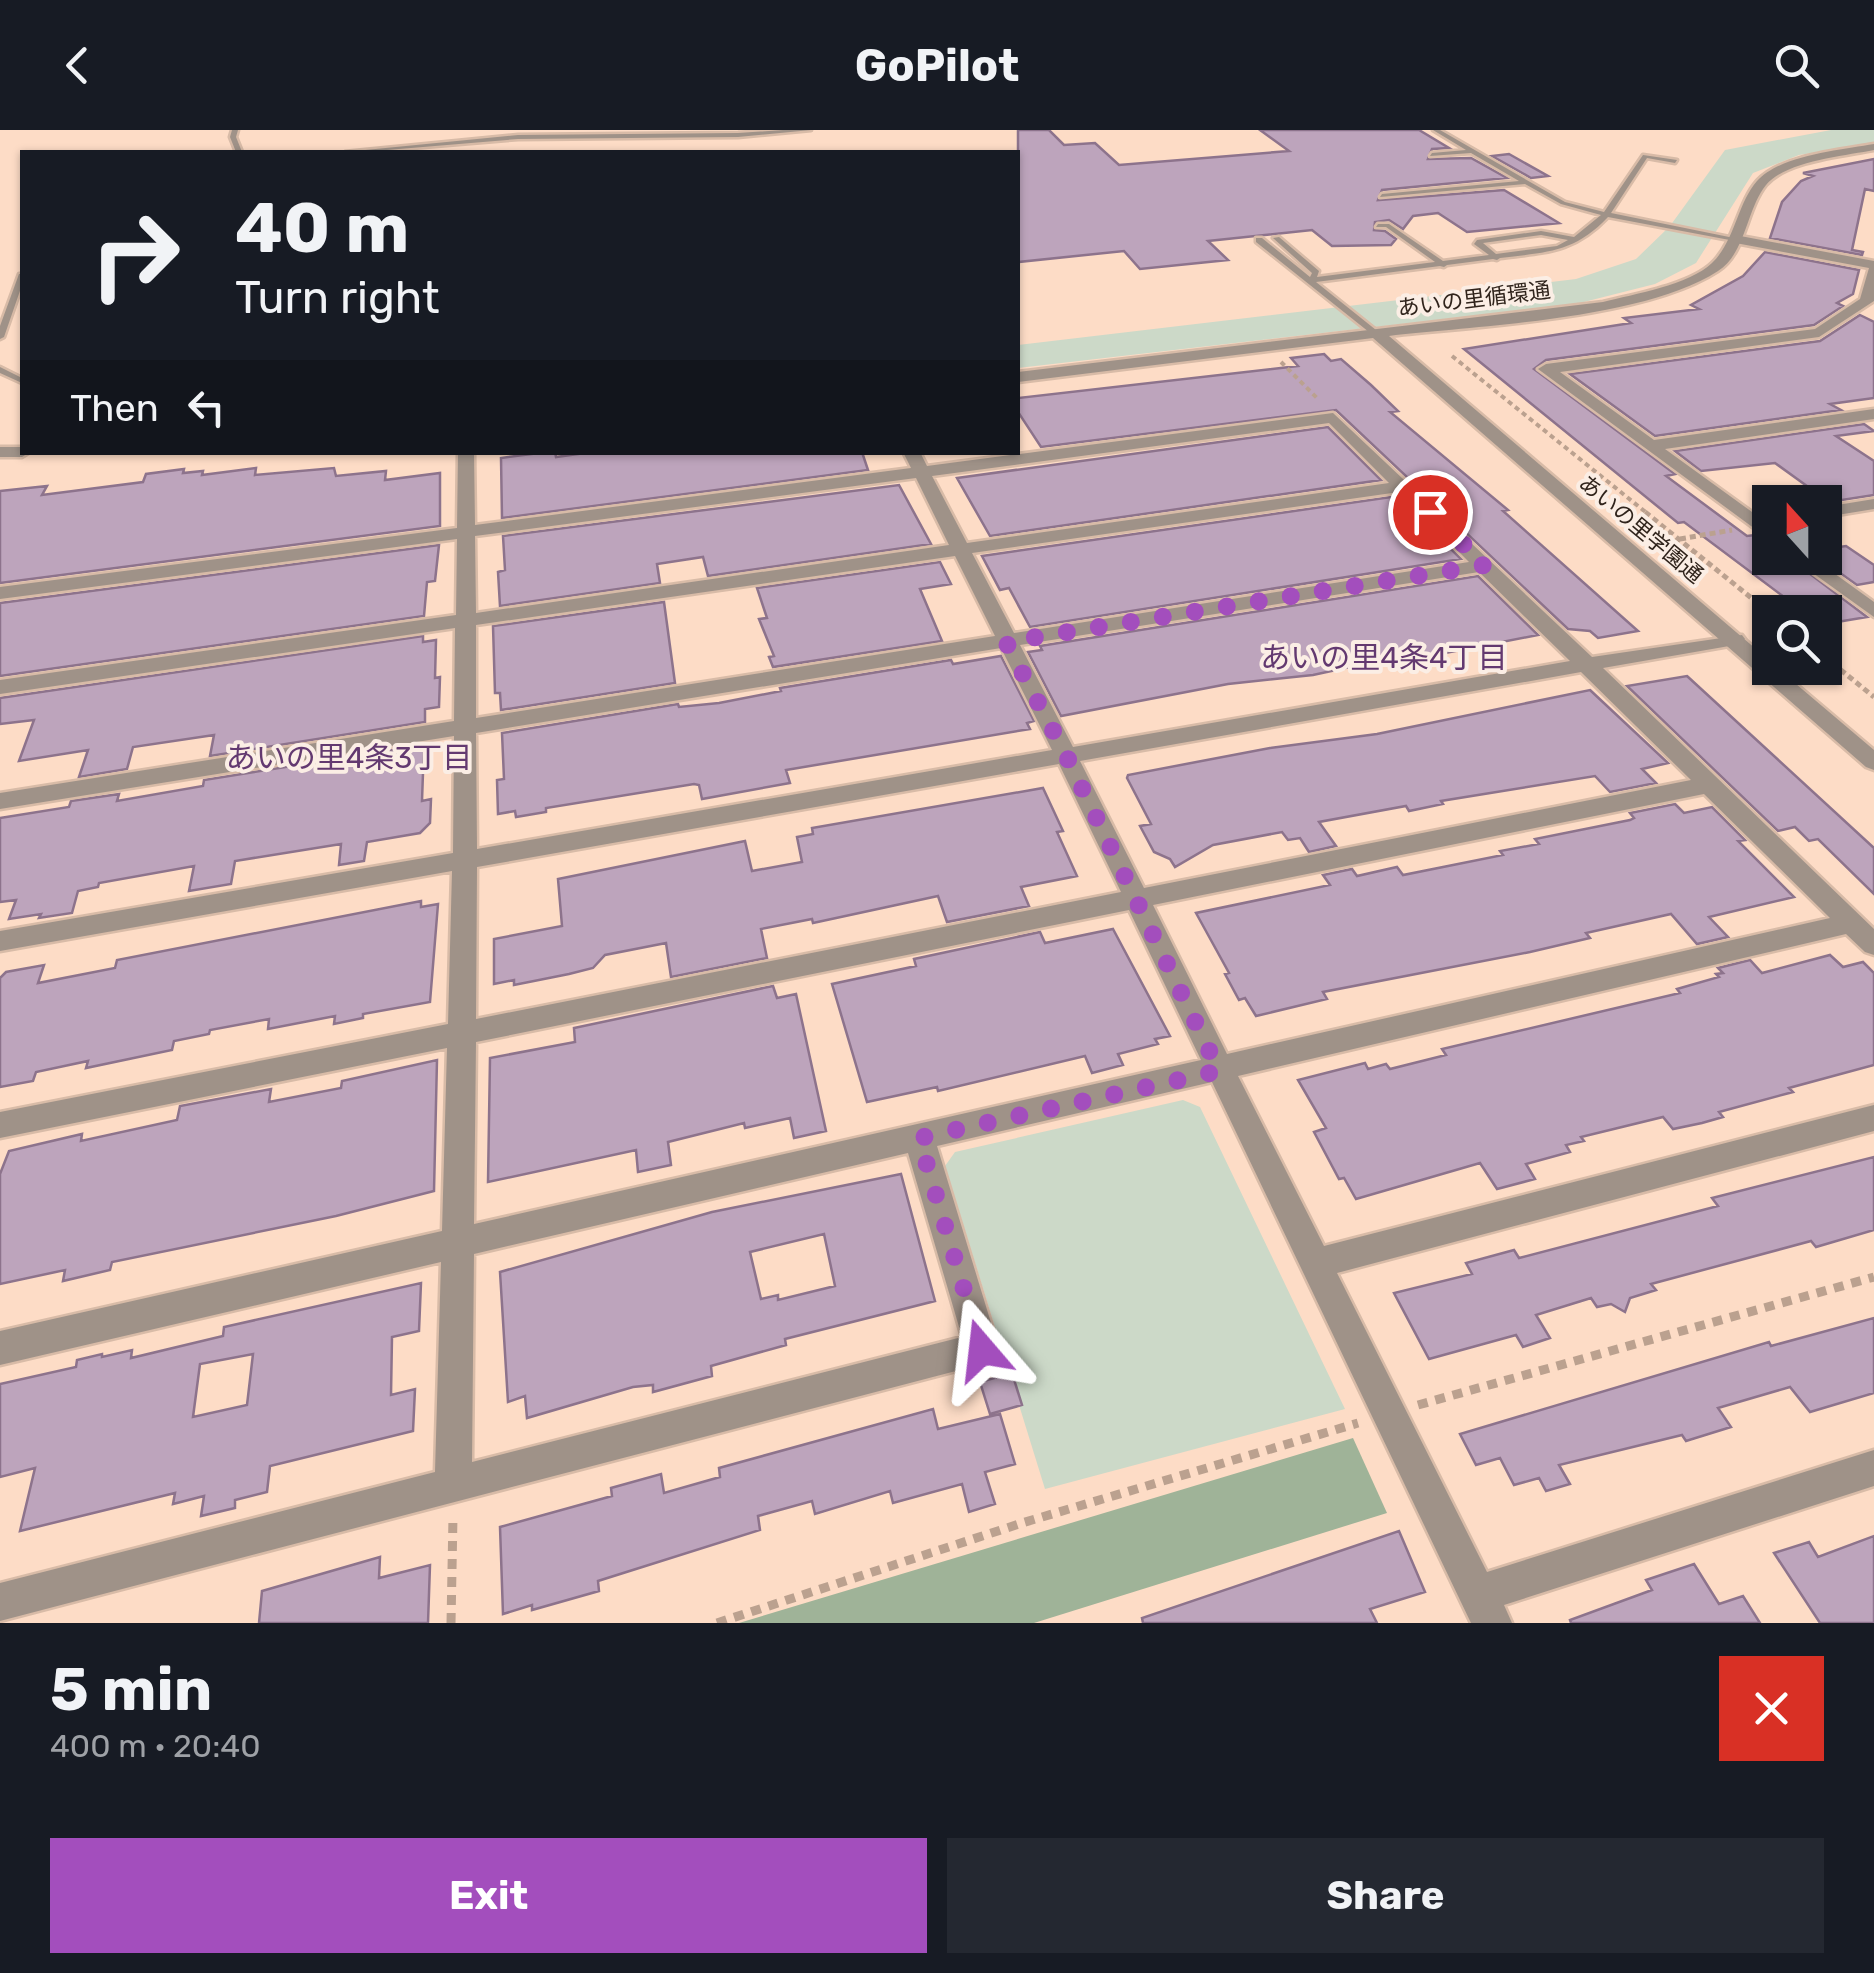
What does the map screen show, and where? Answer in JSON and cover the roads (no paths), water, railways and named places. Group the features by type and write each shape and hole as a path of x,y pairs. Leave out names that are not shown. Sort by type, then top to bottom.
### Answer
{"street":[{"name":"あいの里循環通","path":"1020,377 1639,299 1716,267 1735,239 1762,182 1804,160 1874,147"},
{"path":"1735,239 1874,267 1870,302 1818,333 1546,369 1752,521"},
{"name":"あいの里学園通","path":"1377,334 1735,639 1864,743 1874,762"},
{"path":"1650,446 1874,414"},
{"path":"1020,451 1334,418 1874,945"},
{"path":"453,1501 465,861 466,455"},
{"path":"0,593 982,455"},
{"path":"916,462 1066,755 1134,901 1485,1609 1874,1468"},
{"path":"0,687 1403,486"},
{"path":"1842,509 1874,504"},
{"path":"0,801 1485,565"},
{"path":"1825,575 1873,610"},
{"path":"0,942 1735,639"},
{"path":"0,1125 1708,785"},
{"path":"0,1348 1852,923"},
{"path":"1315,1264 1874,1118"},
{"path":"0,1602 453,1501 982,1350 919,1138"}],"lane":[{"path":"371,150 518,137 738,136 808,130"},
{"path":"1436,130 1563,203 1608,216 1735,239"},
{"path":"1432,155 1472,151"},
{"path":"1312,280 1559,248 1577,240 1608,216 1645,156 1675,161"},
{"path":"1382,196 1527,182"},
{"path":"1378,226 1387,224 1444,265"},
{"path":"1497,258 1477,242 1541,233 1577,240"},
{"path":"1241,242 1281,238 1316,273 1312,280"},
{"path":"1259,240 1299,276 1312,280 1377,334"},
{"path":"1280,258 1297,256"},
{"path":"0,337 20,282"}],"district":[{"name":"あいの里4条4丁目","path":"1384,658"},
{"name":"あいの里4条3丁目","path":"349,758"}]}
